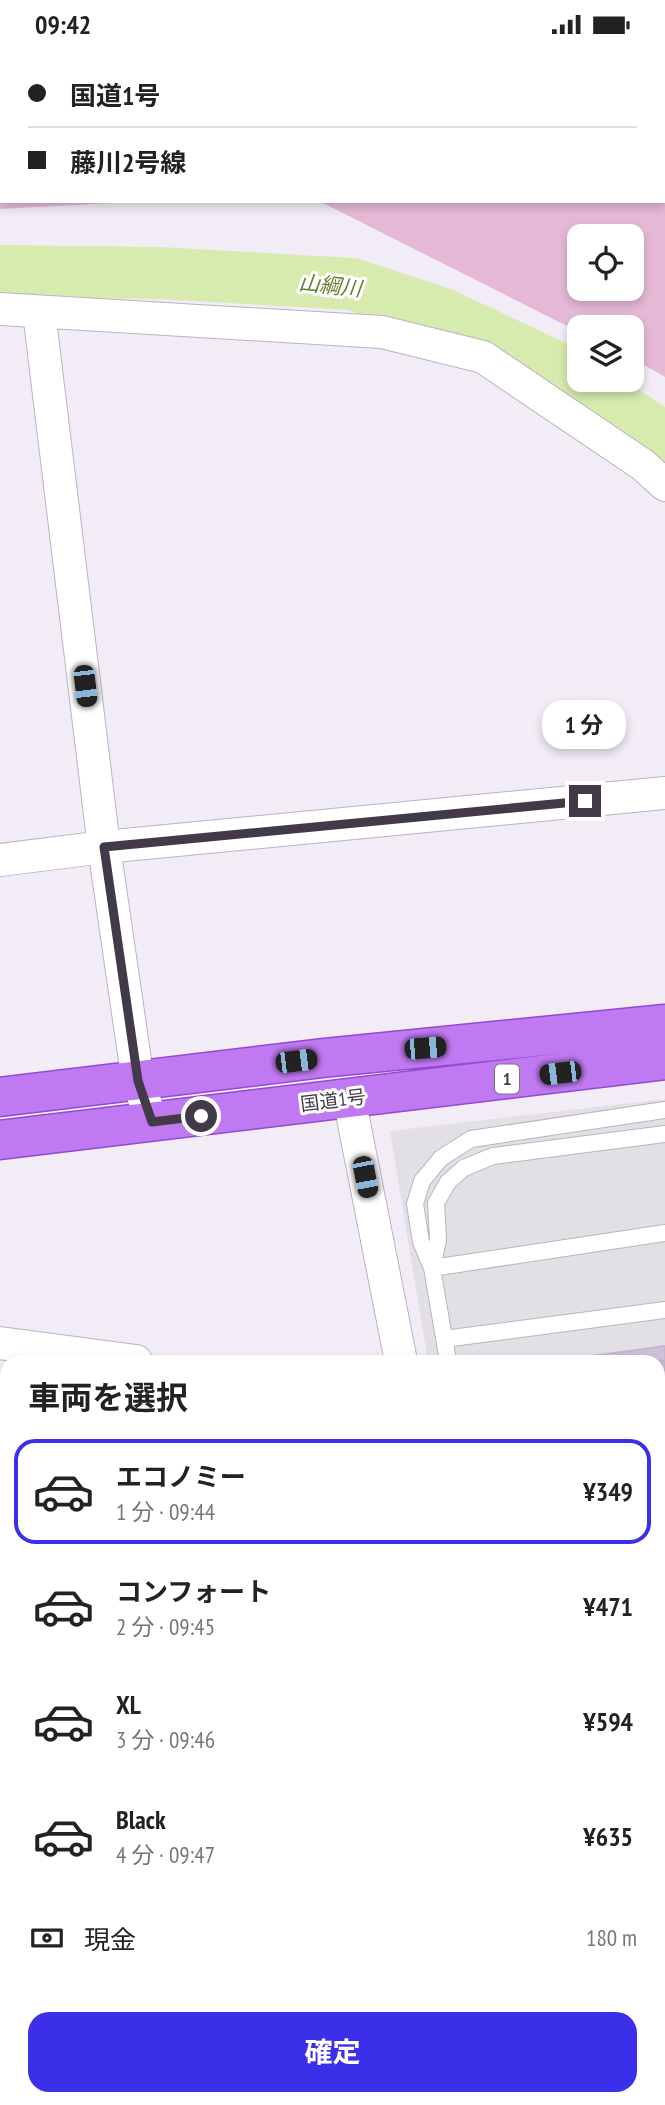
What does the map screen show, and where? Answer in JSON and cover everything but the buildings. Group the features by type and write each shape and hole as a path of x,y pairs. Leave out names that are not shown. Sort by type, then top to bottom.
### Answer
{"highway":[{"name":"1","path":"0,1097 323,1058 665,1024"},
{"name":"国道1号","path":"0,1140 665,1060"}],"street":[{"path":"0,309 382,331 483,357 643,465 665,485"},
{"path":"39,312 104,847 138,1081 152,1122"},
{"path":"0,860 104,847 665,793"},
{"path":"349,1098 400,1355"},
{"path":"0,1343 91,1355"}],"lane":[{"path":"447,1355 432,1268 421,1242 415,1204 422,1181 441,1158 471,1139 665,1110"},
{"path":"432,1268 438,1240 436,1203 447,1182 464,1168 492,1157 665,1134"},
{"path":"432,1268 665,1233"},
{"path":"444,1339 665,1310"}],"shaded area":[{"path":"0,203 112,203 0,209"},
{"path":"323,203 665,203 665,377 644,365 644,315 567,315 567,326"},
{"path":"665,1099 665,1347 616,1355 427,1355 390,1131"}],"waterway":[{"name":"山綱川","path":"0,271 159,273 352,284 443,314 560,369 665,438"}],"route":[{"path":"201,1116 152,1122 138,1081 104,847 585,801"}]}
